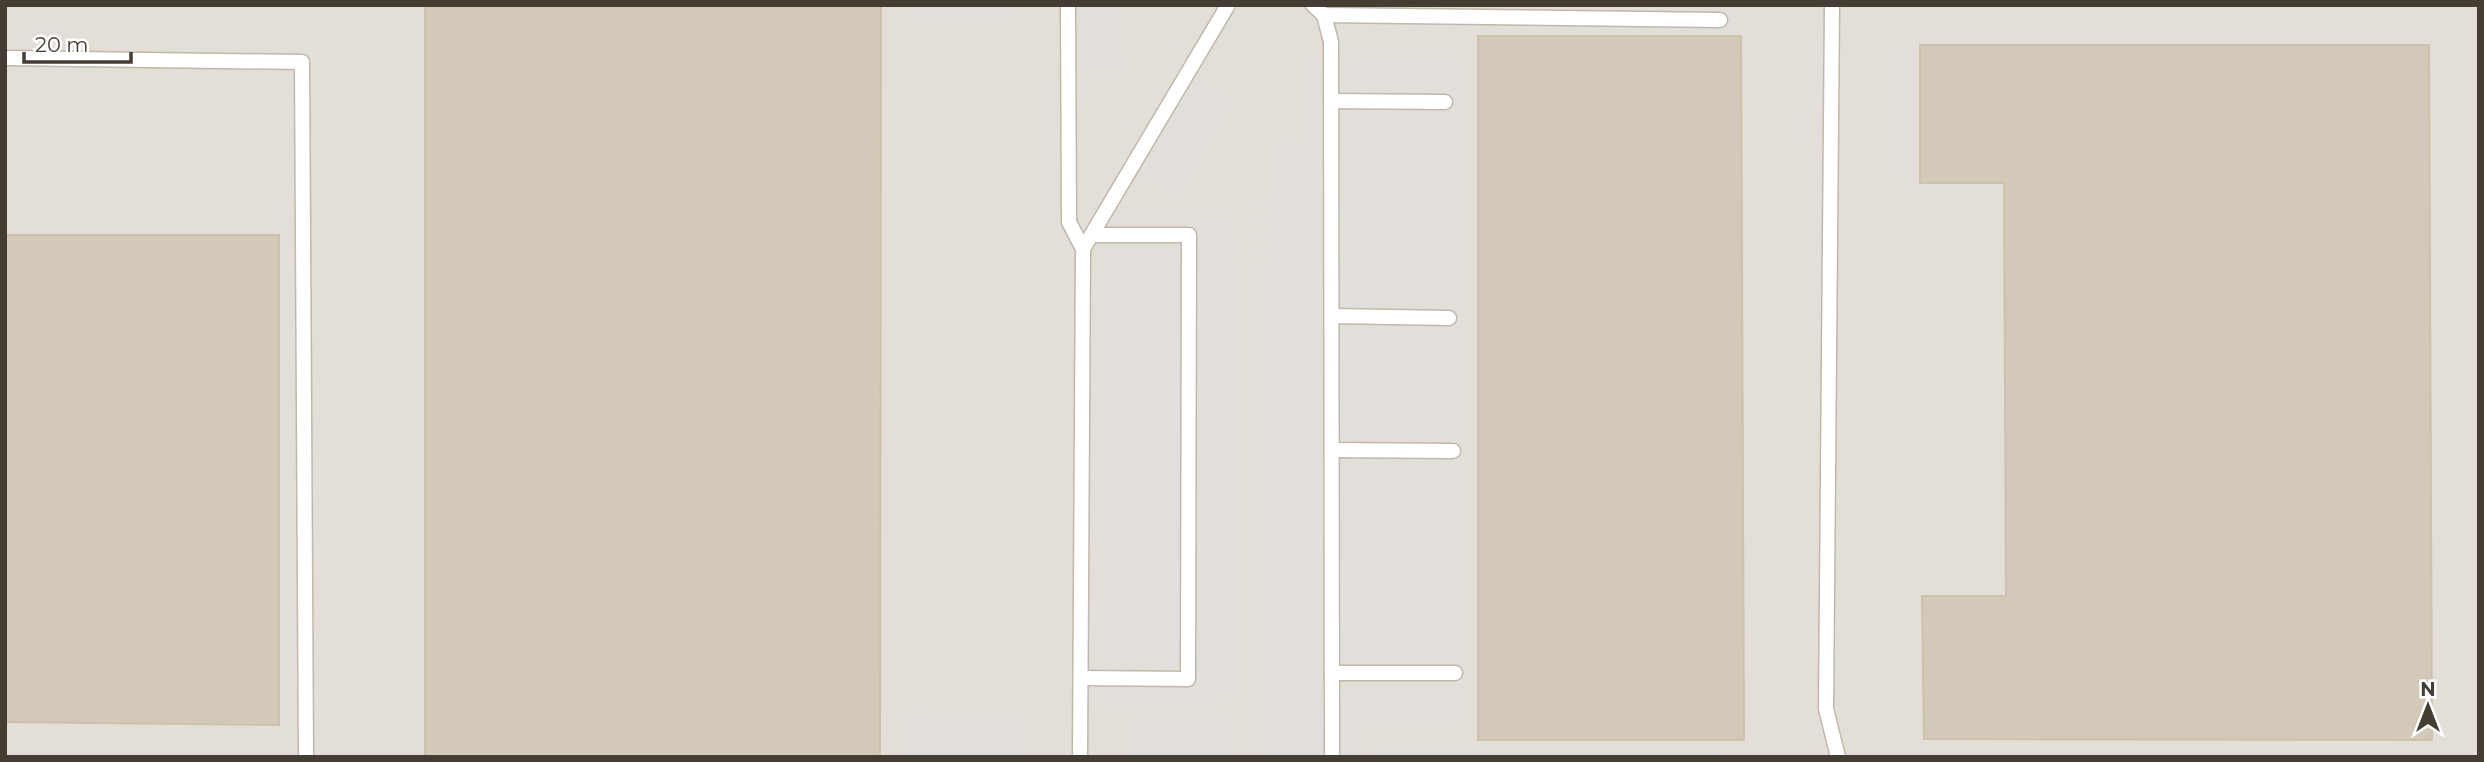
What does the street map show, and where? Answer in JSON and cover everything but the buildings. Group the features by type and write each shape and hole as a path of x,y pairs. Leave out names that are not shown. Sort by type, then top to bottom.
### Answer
{"lane":[{"path":"1068,5 1069,222 1083,249"},
{"path":"1080,757 1083,249 1228,5"},
{"path":"1313,5 1324,15 1331,42 1332,757"},
{"path":"1832,5 1826,709 1838,757"},
{"path":"1324,15 1720,20"},
{"path":"5,58 302,62 306,757"},
{"path":"1331,101 1445,102"},
{"path":"1080,678 1188,679 1189,235 1091,234"},
{"path":"1332,316 1449,318"},
{"path":"1332,450 1453,451"},
{"path":"1332,673 1455,673"}],"shaded area":[{"path":"5,5 2479,5 2479,757 5,757"},
{"path":"907,5 1014,5 1014,20 907,18"},
{"path":"1068,5 1124,5 1125,73 1068,73"},
{"path":"1397,5 1736,5 1736,33 1397,30"},
{"path":"1461,55 1468,720 1359,722 1358,757 1266,757 1267,143 1303,143 1302,56"},
{"path":"1188,73 1236,98 1179,199 1131,169"},
{"path":"1103,216 1237,216 1239,700 1105,706"},
{"path":"905,715 1026,716 1026,757 903,757"},
{"path":"1128,715 1232,715 1232,757 1128,757"},
{"path":"1376,748 1720,749 1720,757 1376,757"}]}
